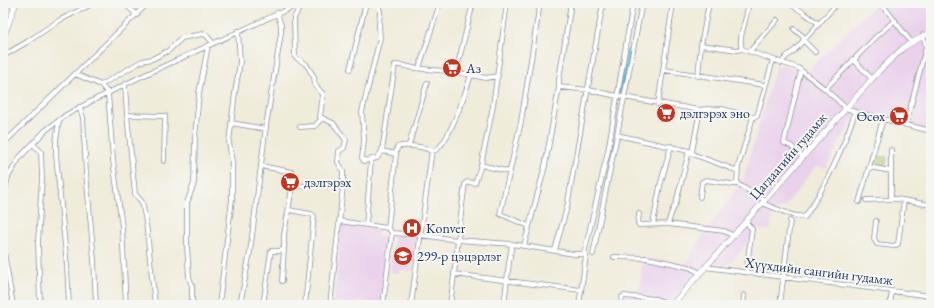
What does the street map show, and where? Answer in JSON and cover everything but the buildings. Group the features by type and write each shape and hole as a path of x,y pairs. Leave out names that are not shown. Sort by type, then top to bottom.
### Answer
{"main road":[{"path":"3,38 15,5"},
{"name":"Цагдаагийн гудамж","path":"671,305 734,236 872,79 898,52 911,42 931,32"}],"street":[{"path":"9,3 15,5"},
{"path":"3,56 60,20 94,3"},
{"path":"124,3 137,14"},
{"path":"3,144 148,3"},
{"path":"3,199 11,170 46,130 59,121 79,108 108,93 238,31 302,3"},
{"path":"302,3 294,18 295,57 306,64 314,77 315,85 323,94 320,114 322,118 333,123 346,140 344,148 339,151 338,162 343,171 343,186 330,305"},
{"path":"350,70 366,3"},
{"path":"378,3 380,11 380,38 362,112 364,140 362,158 364,161 377,158 382,151 395,65 398,64 456,72 486,78 498,76"},
{"path":"419,68 440,3"},
{"path":"456,72 473,3"},
{"path":"450,305 459,219 466,182 475,183 481,165 498,76 507,3"},
{"path":"529,226 500,214 521,122 540,3"},
{"path":"524,246 545,166 572,3"},
{"path":"555,250 567,207 589,90 603,3"},
{"path":"583,254 585,252 608,151 633,3"},
{"path":"593,254 642,3"},
{"path":"658,104 673,3"},
{"path":"698,76 701,45 709,3"},
{"path":"742,49 741,43 749,9 748,3"},
{"path":"788,3 795,5 819,24"},
{"path":"878,3 885,8 911,42"},
{"path":"781,63 834,7"},
{"path":"240,305 250,252 266,129 281,33 281,26 277,13"},
{"path":"750,51 777,20"},
{"path":"825,89 853,59 895,20"},
{"path":"794,29 815,52"},
{"path":"219,305 232,199 232,162 229,142 240,62 238,31"},
{"path":"101,85 142,61 152,59 168,51 182,38 202,34 206,35 210,44 199,93 195,138 194,183 187,203 187,246 189,277 192,286 192,305"},
{"path":"906,125 926,47 923,35"},
{"path":"701,45 737,50 742,49 798,68 846,108 855,112 931,131"},
{"path":"853,59 872,79"},
{"path":"737,184 738,171 753,117 757,116 773,60"},
{"path":"664,70 765,85"},
{"path":"801,70 784,143 791,146 803,157"},
{"path":"75,74 101,85 108,93 113,160 122,228 126,305"},
{"path":"388,228 398,147 409,145 432,150 439,148 449,132 460,107 471,75"},
{"path":"409,145 427,83"},
{"path":"125,85 135,194 142,202 146,222 155,305"},
{"path":"559,87 589,90 624,98 700,110 717,110 722,108 753,117"},
{"path":"79,108 83,117 96,305"},
{"path":"668,224 676,203 691,152 700,110"},
{"path":"700,197 702,182 706,180 737,184 764,202 792,215 805,217 829,176 847,136 855,112"},
{"path":"127,115 165,116 164,161"},
{"path":"300,127 315,126 322,118"},
{"path":"859,202 883,119"},
{"path":"59,121 56,141 56,155 67,266 69,305"},
{"path":"231,123 266,129"},
{"path":"617,135 671,146 691,152 738,171"},
{"path":"33,144 41,152 42,178 38,237 40,305"},
{"path":"653,224 660,186 671,146"},
{"path":"411,305 432,150"},
{"path":"891,150 891,199"},
{"path":"382,151 396,154"},
{"path":"366,225 371,160"},
{"path":"481,165 510,172"},
{"path":"262,166 293,173 294,176 284,235 282,281"},
{"path":"869,167 891,171"},
{"path":"292,185 306,186 310,184 343,186"},
{"path":"866,200 891,199 931,205"},
{"path":"876,221 874,239 876,244 894,246 898,244 904,200"},
{"path":"289,210 311,214 314,216 305,305"},
{"path":"639,214 638,225 668,224 724,231 734,236"},
{"path":"339,221 388,228 392,233 382,305"},
{"path":"746,222 752,229 746,272"},
{"path":"780,305 790,222"},
{"path":"392,233 512,244 583,254"},
{"path":"589,233 597,234"},
{"path":"504,305 508,263 512,244"},
{"path":"3,246 13,305"},
{"path":"262,305 271,251 280,251 284,248"},
{"path":"578,305 586,256 583,254"},
{"path":"614,257 647,258 688,267 700,273"},
{"name":"Хүүхдийн сангийн гудамж","path":"705,267 931,296"},
{"path":"454,274 581,290"},
{"path":"890,305 892,291"},
{"path":"621,305 622,297 624,296 656,299 671,305"},
{"path":"743,305 744,296"}],"shaded area":[{"path":"871,3 931,3 931,133 855,114 826,168 816,166 784,208 773,212 770,231 757,229 741,251 725,268 704,265 668,305 620,305 621,294 639,296 643,258 686,264 700,240 743,180 776,65 797,70 808,70 875,5"},
{"path":"342,224 378,229 378,236 389,238 380,304 360,301 354,305 334,302"},
{"name":"299-р цэцэрлэг","path":"394,235 417,237 413,271 400,270 399,273 390,272"}],"green space":[{"path":"875,156 887,157 885,168 874,166"}],"waterway":[{"path":"84,6 89,3"},
{"path":"4,53 41,30"},
{"path":"621,94 629,52"}],"place":[{"name":"Аз","path":"452,68"},
{"name":"дэлгэрэх эно","path":"666,113"},
{"name":"Өсөх","path":"899,116"},
{"name":"дэлгэрэх","path":"290,182"},
{"name":"Konver","path":"412,228"},
{"name":"299-р цэцэрлэг","path":"403,256"}]}
